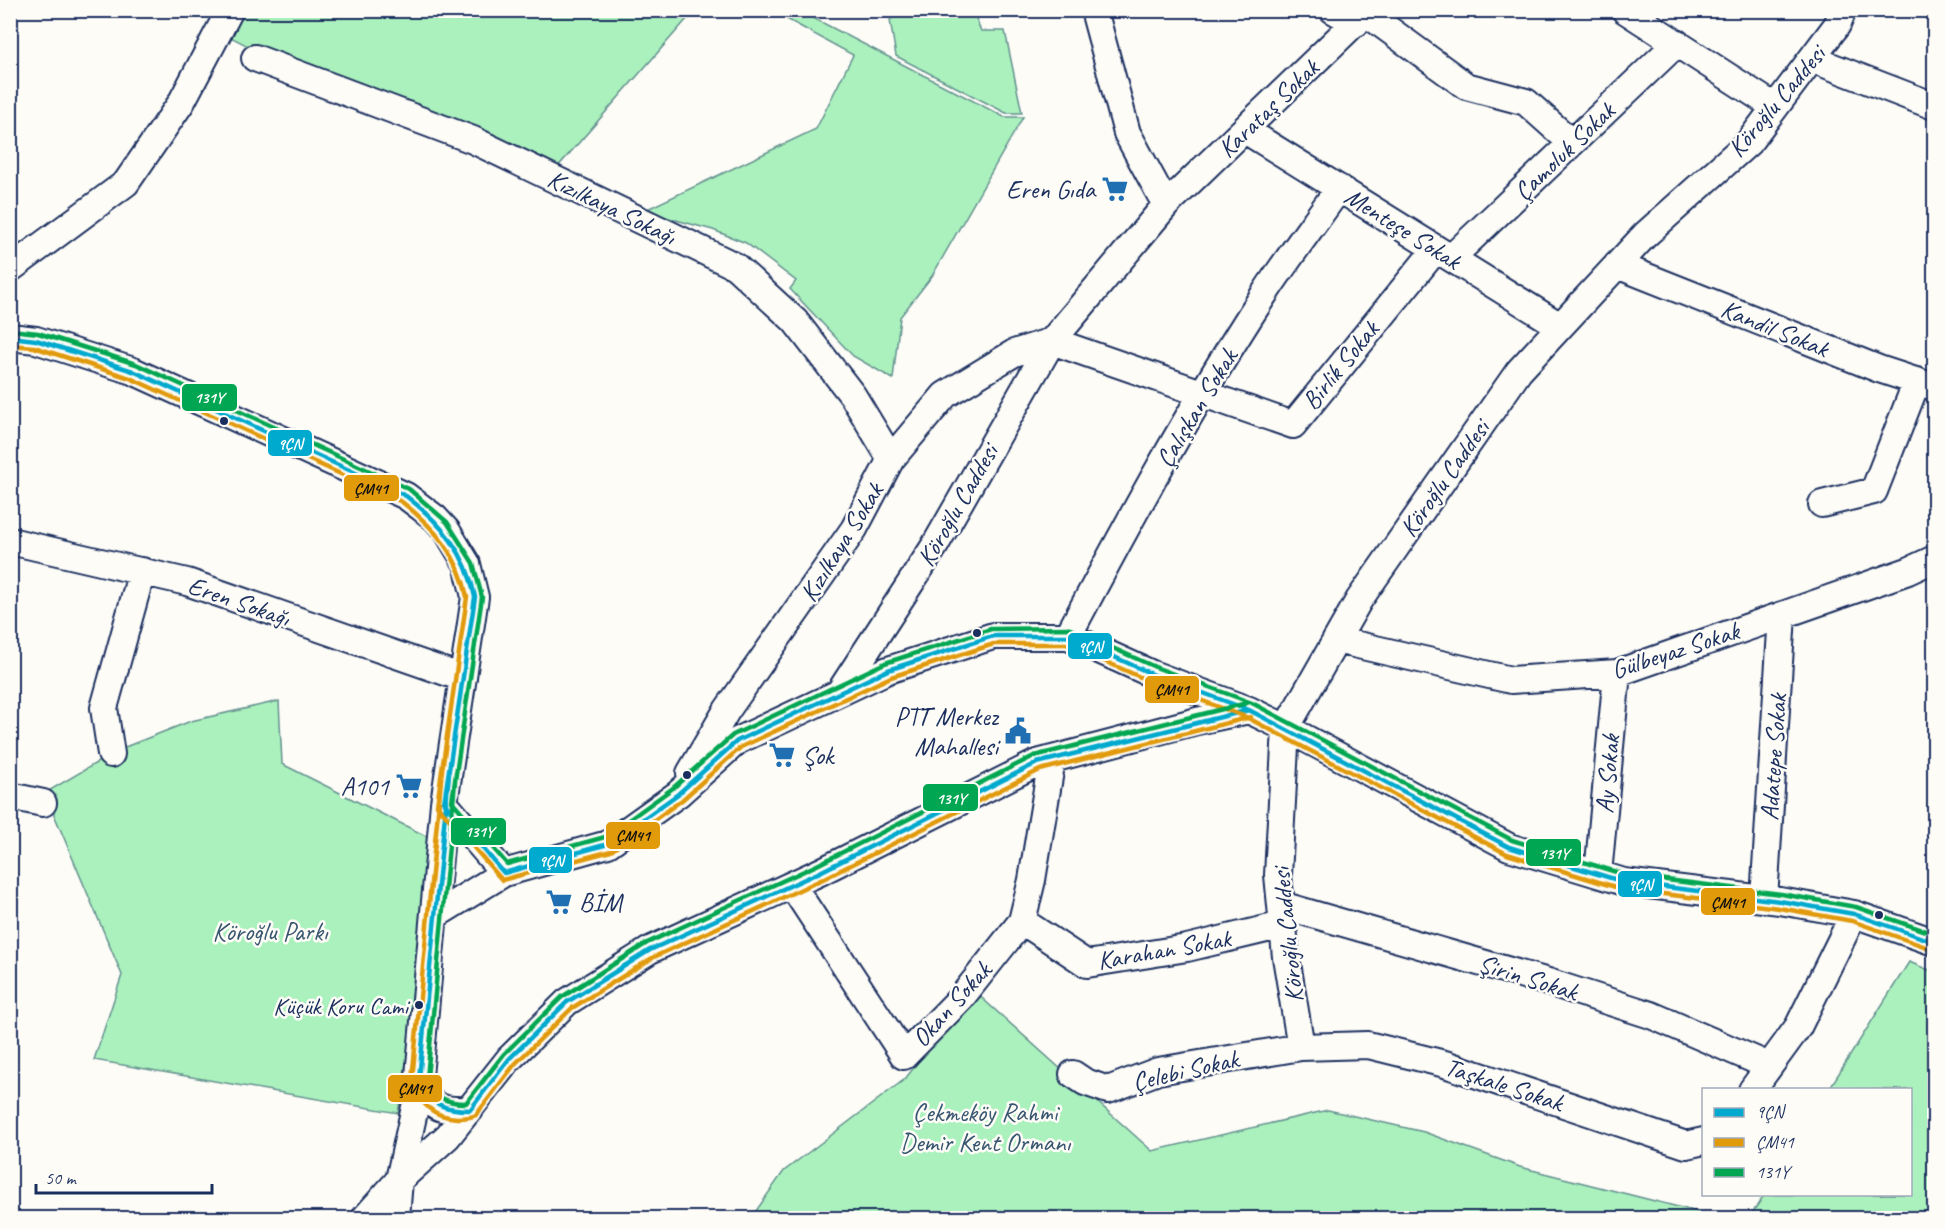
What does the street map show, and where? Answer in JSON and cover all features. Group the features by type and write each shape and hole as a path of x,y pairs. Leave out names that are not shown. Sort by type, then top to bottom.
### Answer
{"street":[{"path":"10,269 126,183 181,103 230,10"},
{"path":"1094,10 1127,133 1166,205"},
{"path":"1333,10 1363,16 1466,86 1526,102 1572,143"},
{"path":"1625,10 1775,107"},
{"name":"Köroğlu Caddesi","path":"1300,1047 1278,875 1286,728 1359,600 1512,380 1645,235 1749,142 1838,26 1843,10"},
{"name":"Karataş Sokak","path":"1166,205 1363,16"},
{"name":"Çamoluk Sokak","path":"1443,253 1572,143 1677,43"},
{"name":"Kızılkaya Sokağı","path":"255,58 473,141 735,266 795,321 853,396 891,459"},
{"path":"1812,59 1935,106"},
{"name":"Menteşe Sokak","path":"1245,130 1560,326"},
{"name":"Çalışkan Sokak","path":"1068,636 1123,532 1203,395 1263,296 1339,188"},
{"name":"Köroğlu Caddesi","path":"838,693 934,547 1052,341 1166,205"},
{"name":"Birlik Sokak","path":"1052,341 1203,395 1293,424 1443,253"},
{"name":"Kandil Sokak","path":"1617,265 1879,369 1926,384"},
{"path":"10,337 36,340 133,371 395,491 420,507 447,531 467,564 473,580 475,597 473,628 444,803 417,1098 399,1180 396,1218"},
{"name":"Kızılkaya Sokak","path":"678,794 728,710 854,530 891,459 945,395 1014,353 1052,341"},
{"path":"1822,504 1875,491 1926,384"},
{"name":"Eren Sokağı","path":"10,541 187,582 463,678"},
{"name":"Gülbeyaz Sokak","path":"1336,640 1511,680 1617,673 1908,571 1935,559"},
{"path":"111,754 104,708 142,571"},
{"name":"Adatepe Sokak","path":"1764,898 1782,615"},
{"path":"434,916 504,873 608,844 678,794 737,741 888,670 993,636 1068,636 1152,674 1249,710 1509,847 1624,882 1764,898 1854,914 1935,942"},
{"name":"Ay Sokak","path":"1598,874 1617,673"},
{"path":"366,1218 399,1180 448,1136 509,1059 567,1002 650,950 792,885 1037,763 1249,710"},
{"name":"Okan Sokak","path":"792,885 904,1056 961,998 1022,921 1032,880 1052,759"},
{"path":"10,796 44,803"},
{"path":"444,803 504,873"},
{"path":"1753,1088 1798,1027 1854,914"},
{"name":"Karahan Sokak","path":"1022,921 1087,964 1187,948 1282,915"},
{"name":"Şirin Sokak","path":"1282,915 1548,982 1641,1012 1769,1066"},
{"name":"Taşkale Sokak","path":"1300,1047 1368,1046 1390,1051 1445,1064 1686,1145 1702,1141"},
{"name":"Çelebi Sokak","path":"1072,1074 1085,1082 1108,1090 1158,1071 1300,1047"},
{"path":"419,1079 431,1102 441,1109 470,1110"}],"green space":[{"path":"230,10 694,11 555,170 306,76 219,31"},
{"path":"904,10 973,11 981,31 1005,31 1022,113 1006,113 896,56 890,20"},
{"path":"772,11 800,11 1004,117 1023,117 932,276 900,317 893,379 853,356 790,289 796,281 746,243 713,230 643,211 816,129 853,55"},
{"name":"Köroğlu Parkı","path":"279,701 282,764 432,839 421,969 398,1113 94,1060 122,975 45,793 120,749 191,721"},
{"path":"1909,962 1934,972 1934,1218 1749,1218 1763,1196 1912,1196 1912,1088 1830,1088"},
{"name":"Çekmeköy Rahmi Demir Kent Ormanı","path":"974,991 1152,1151 1328,1110 1424,1132 1520,1167 1722,1218 751,1218 784,1171 905,1079"}],"transit line":[{"name":"131Y","path":"11,330 38,333 136,364 409,489 447,522 473,563 482,597 452,801 507,864 605,837 673,788 733,735 885,663 991,629 1068,628 1155,667 1252,703 1512,840 1626,875 1781,894 1856,907 1934,934"},
{"name":"9ÇN","path":"10,337 36,340 133,371 406,496 441,528 465,566 475,597 444,803 504,873 608,844 678,794 737,741 888,670 993,636 1068,636 1152,674 1249,710 1509,847 1624,882 1780,901 1854,914 1934,942"},
{"name":"ÇM41","path":"10,345 34,347 130,378 402,502 425,522 452,556 467,597 437,805 502,880 611,851 682,800 741,747 891,677 994,644 1066,644 1149,681 1246,717 1507,854 1622,889 1779,908 1852,921 1932,949"},
{"name":"131Y","path":"456,772 427,1078 437,1095 452,1102 466,1103 504,1054 562,997 647,943 817,865 1034,756 1247,703"},
{"name":"9ÇN","path":"470,1110 509,1059 567,1002 650,950 820,872 1037,763 1249,710"},
{"name":"ÇM41","path":"442,770 412,1080 418,1096 434,1112 448,1117 465,1118 476,1115 515,1064 572,1008 654,957 823,879 1040,770 1251,717"},
{"name":"9ÇN","path":"449,774 419,1079 428,1095 438,1104 452,1109 470,1110"}],"place":[{"name":"Eren Gıda","path":"1115,189"},
{"name":"PTT Merkez Mahallesi","path":"1018,731"},
{"name":"Şok","path":"782,755"},
{"name":"A101","path":"409,786"},
{"name":"BİM","path":"559,902"},
{"name":"Küçük Koru Cami","path":"419,1005"}]}
